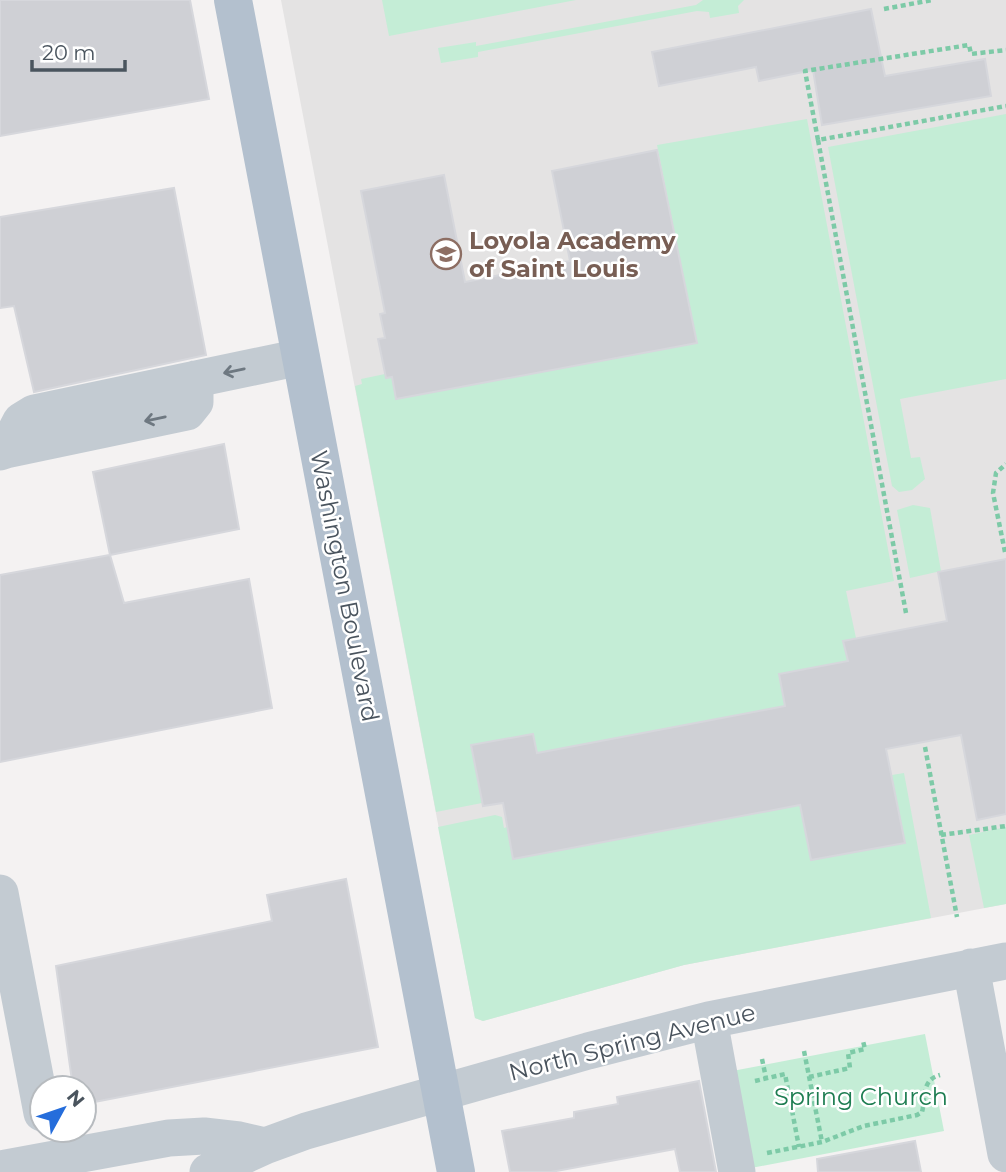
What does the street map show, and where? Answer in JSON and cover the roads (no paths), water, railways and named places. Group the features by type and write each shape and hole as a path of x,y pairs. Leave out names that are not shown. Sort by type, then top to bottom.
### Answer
{"main road":[{"name":"Washington Boulevard","path":"233,0 456,1172"}],"street":[{"path":"3,451 21,421 34,413 301,357"},
{"path":"0,893 35,1074"},
{"name":"North Spring Avenue","path":"208,1172 265,1146 356,1116 709,1020 1006,961"},
{"path":"971,967 1006,1154"},
{"path":"709,1020 749,1163"},
{"name":"North Spring Avenue","path":"0,1169 48,1145 192,1136 239,1140 265,1146"}],"place":[{"name":"Loyola Academy of Saint Louis","path":"446,254"}],"park label":[{"name":"Spring Church","path":"861,1096"}]}
